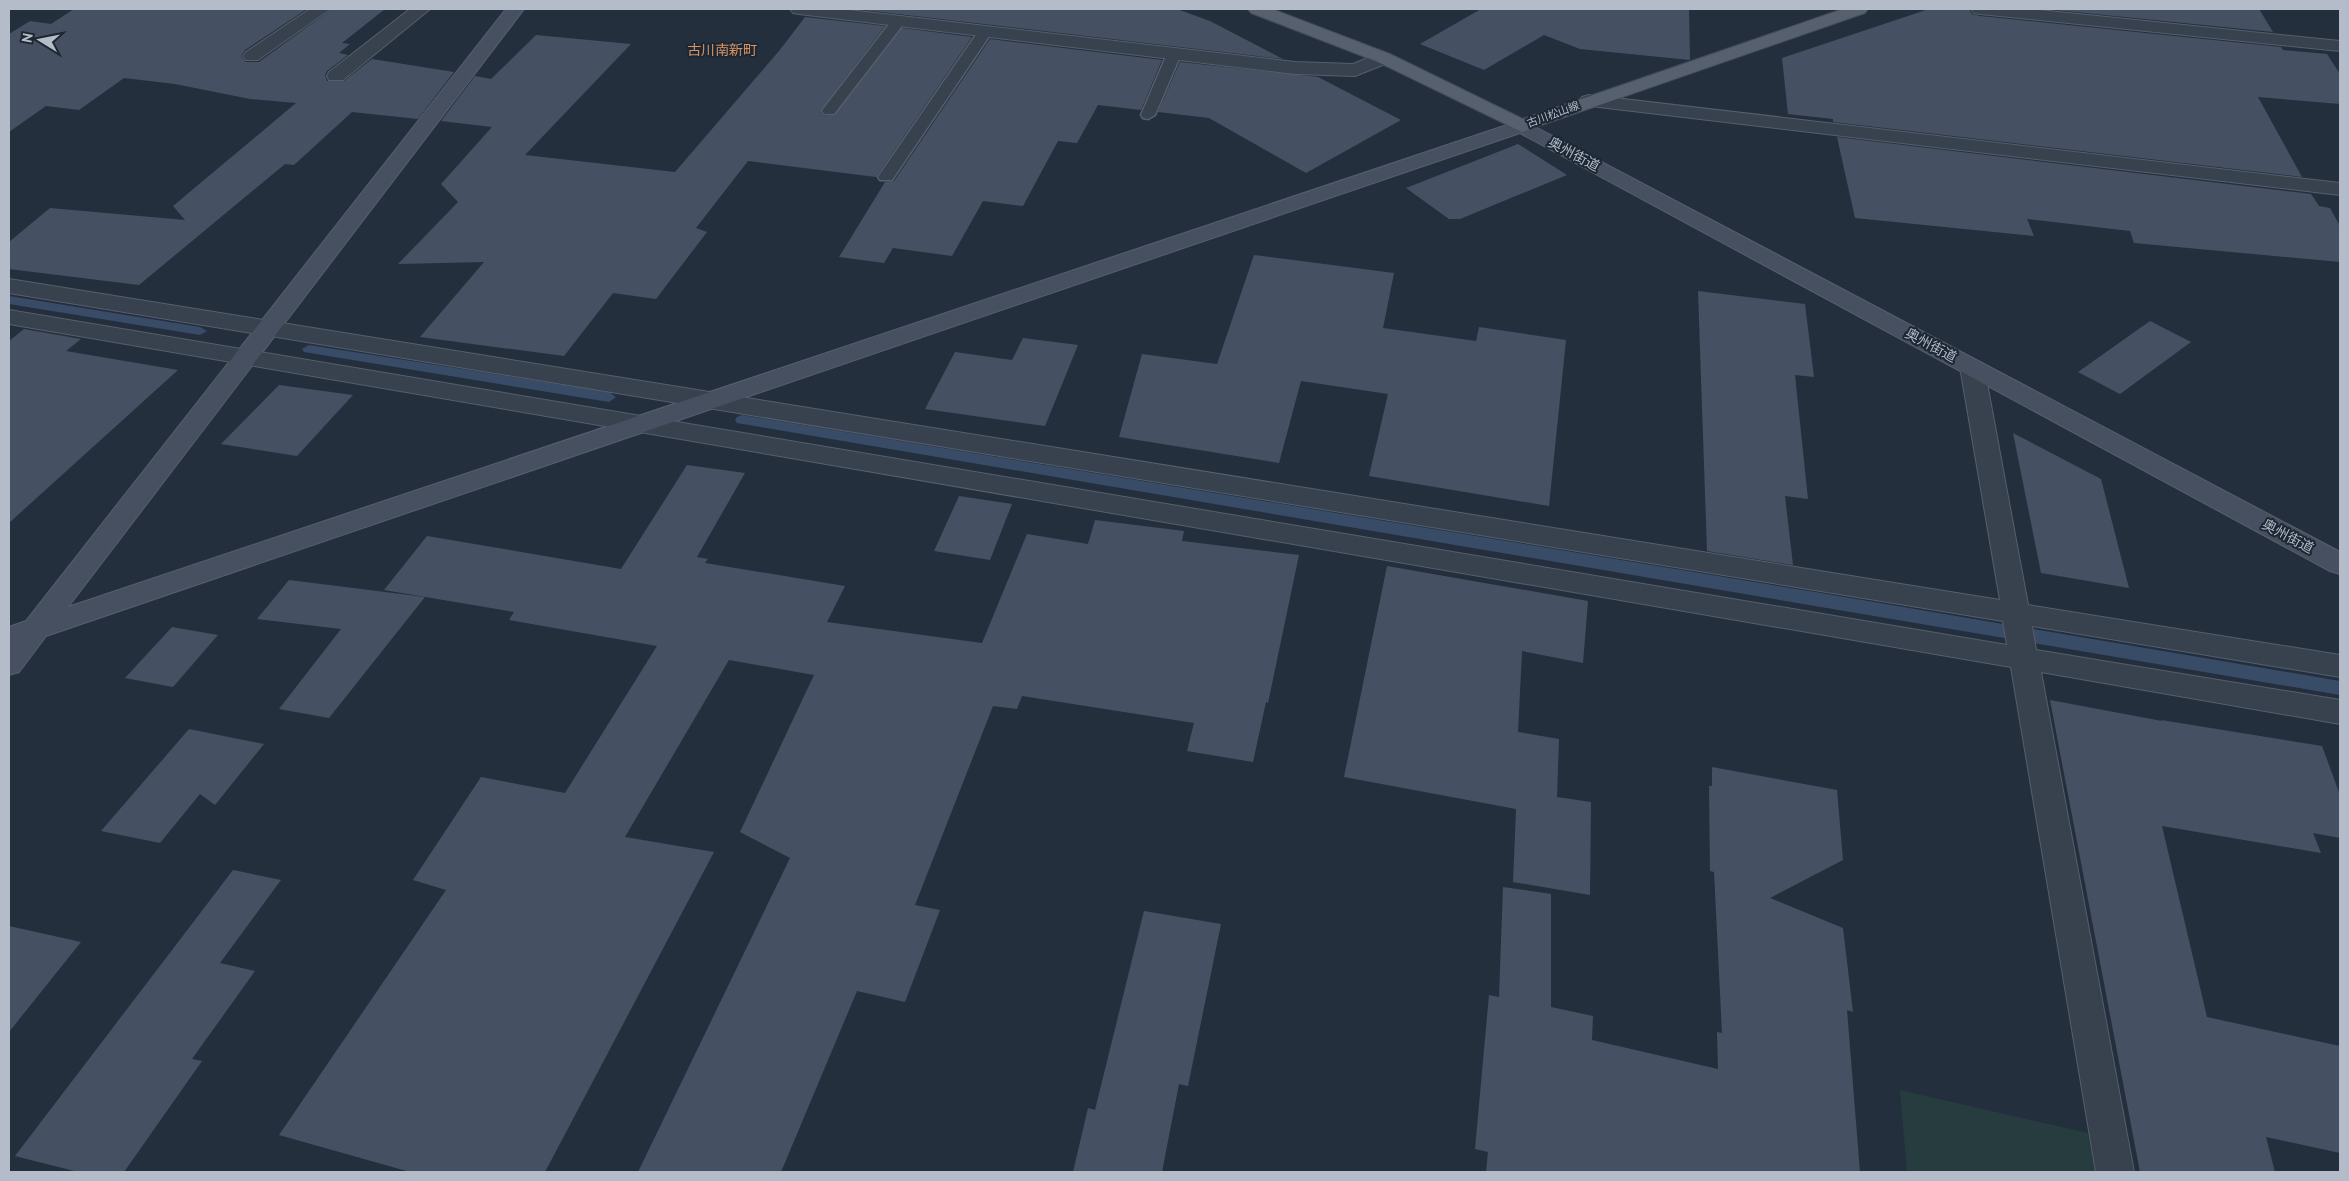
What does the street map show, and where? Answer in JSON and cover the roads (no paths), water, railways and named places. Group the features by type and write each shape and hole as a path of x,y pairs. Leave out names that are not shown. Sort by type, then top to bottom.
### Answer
{"main road":[{"name":"古川松山線","path":"1257,9 1384,58 1522,126 1589,101 1859,9"}],"street":[{"path":"252,56 321,9"},
{"path":"336,76 421,9"},
{"path":"9,664 515,9"},
{"path":"799,9 1295,68 1355,70 1384,58"},
{"path":"1980,9 2340,46"},
{"path":"1589,101 2340,189"},
{"path":"9,638 1522,126"},
{"name":"奥州街道","path":"1522,126 2340,564"},
{"path":"9,286 713,401 2020,635 2340,712"},
{"path":"9,317 644,424 2020,635 2340,666"},
{"path":"1972,367 2115,1172"}],"lane":[{"path":"829,111 898,22"},
{"path":"886,177 985,32"},
{"path":"1148,115 1174,54"}],"waterway":[{"path":"9,300 200,331"},
{"path":"309,349 609,397"},
{"path":"742,420 1815,598 2340,688"}],"district":[{"name":"古川南新町","path":"722,50"}]}
